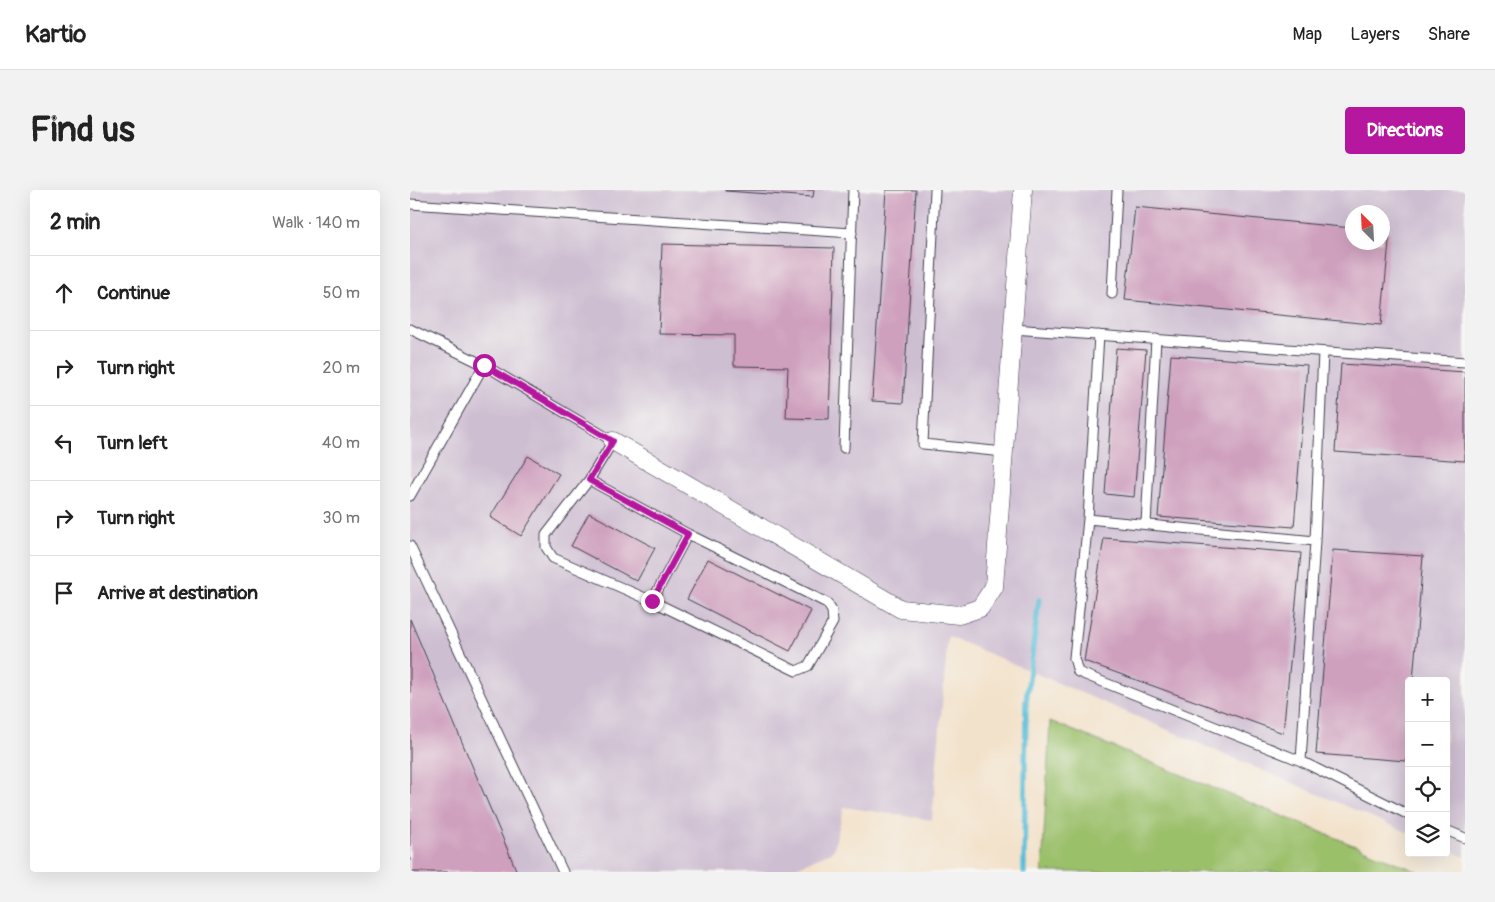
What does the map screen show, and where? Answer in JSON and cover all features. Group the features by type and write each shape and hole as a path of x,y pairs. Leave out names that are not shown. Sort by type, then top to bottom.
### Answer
{"street":[{"path":"613,441 901,609 958,615 980,608 994,587 1023,190"}],"lane":[{"path":"844,448 853,190"},
{"path":"935,190 923,444 1004,452"},
{"path":"1112,294 1117,190"},
{"path":"410,204 852,234"},
{"path":"410,328 484,365 613,441 589,480 546,535 546,547 553,558 652,601 796,671 808,666 833,622 832,611 828,603 688,534 589,480"},
{"path":"1013,329 1465,362"},
{"path":"1099,335 1088,519 1074,658 1078,672 1301,761 1405,813"},
{"path":"1146,524 1156,339"},
{"path":"1301,761 1315,540 1323,352"},
{"path":"410,496 484,365"},
{"path":"1088,519 1315,540"},
{"path":"652,601 688,534"},
{"path":"410,546 563,872"},
{"path":"1450,832 1465,838"}],"shaded area":[{"path":"410,190 1465,190 1465,857 1450,851 1450,677 1405,677 1405,831 948,636 932,820 844,807 833,851 785,872 410,872"}],"green space":[{"path":"1050,721 1419,872 1042,872"}],"building":[{"path":"725,190 814,190 813,197"},
{"path":"886,190 916,190 903,403 872,401"},
{"path":"1135,207 1345,227 1345,250 1388,250 1381,325 1125,300"},
{"path":"662,244 834,248 829,419 786,418 788,367 734,366 734,335 659,334"},
{"path":"1116,348 1146,350 1134,497 1105,494"},
{"path":"1171,355 1307,365 1294,527 1158,517"},
{"path":"1341,364 1465,372 1465,461 1335,452"},
{"path":"528,456 559,474 521,536 490,517"},
{"path":"589,513 655,548 637,581 571,546"},
{"path":"1104,538 1301,553 1283,733 1084,661"},
{"path":"1333,550 1423,556 1413,677 1405,677 1405,761 1316,754"},
{"path":"708,559 811,611 790,651 687,599"},
{"path":"410,619 517,872 410,872"}],"waterway":[{"path":"1024,872 1026,702 1039,600"}],"route":[{"path":"484,365 613,441 589,480 688,534 652,601"}]}
